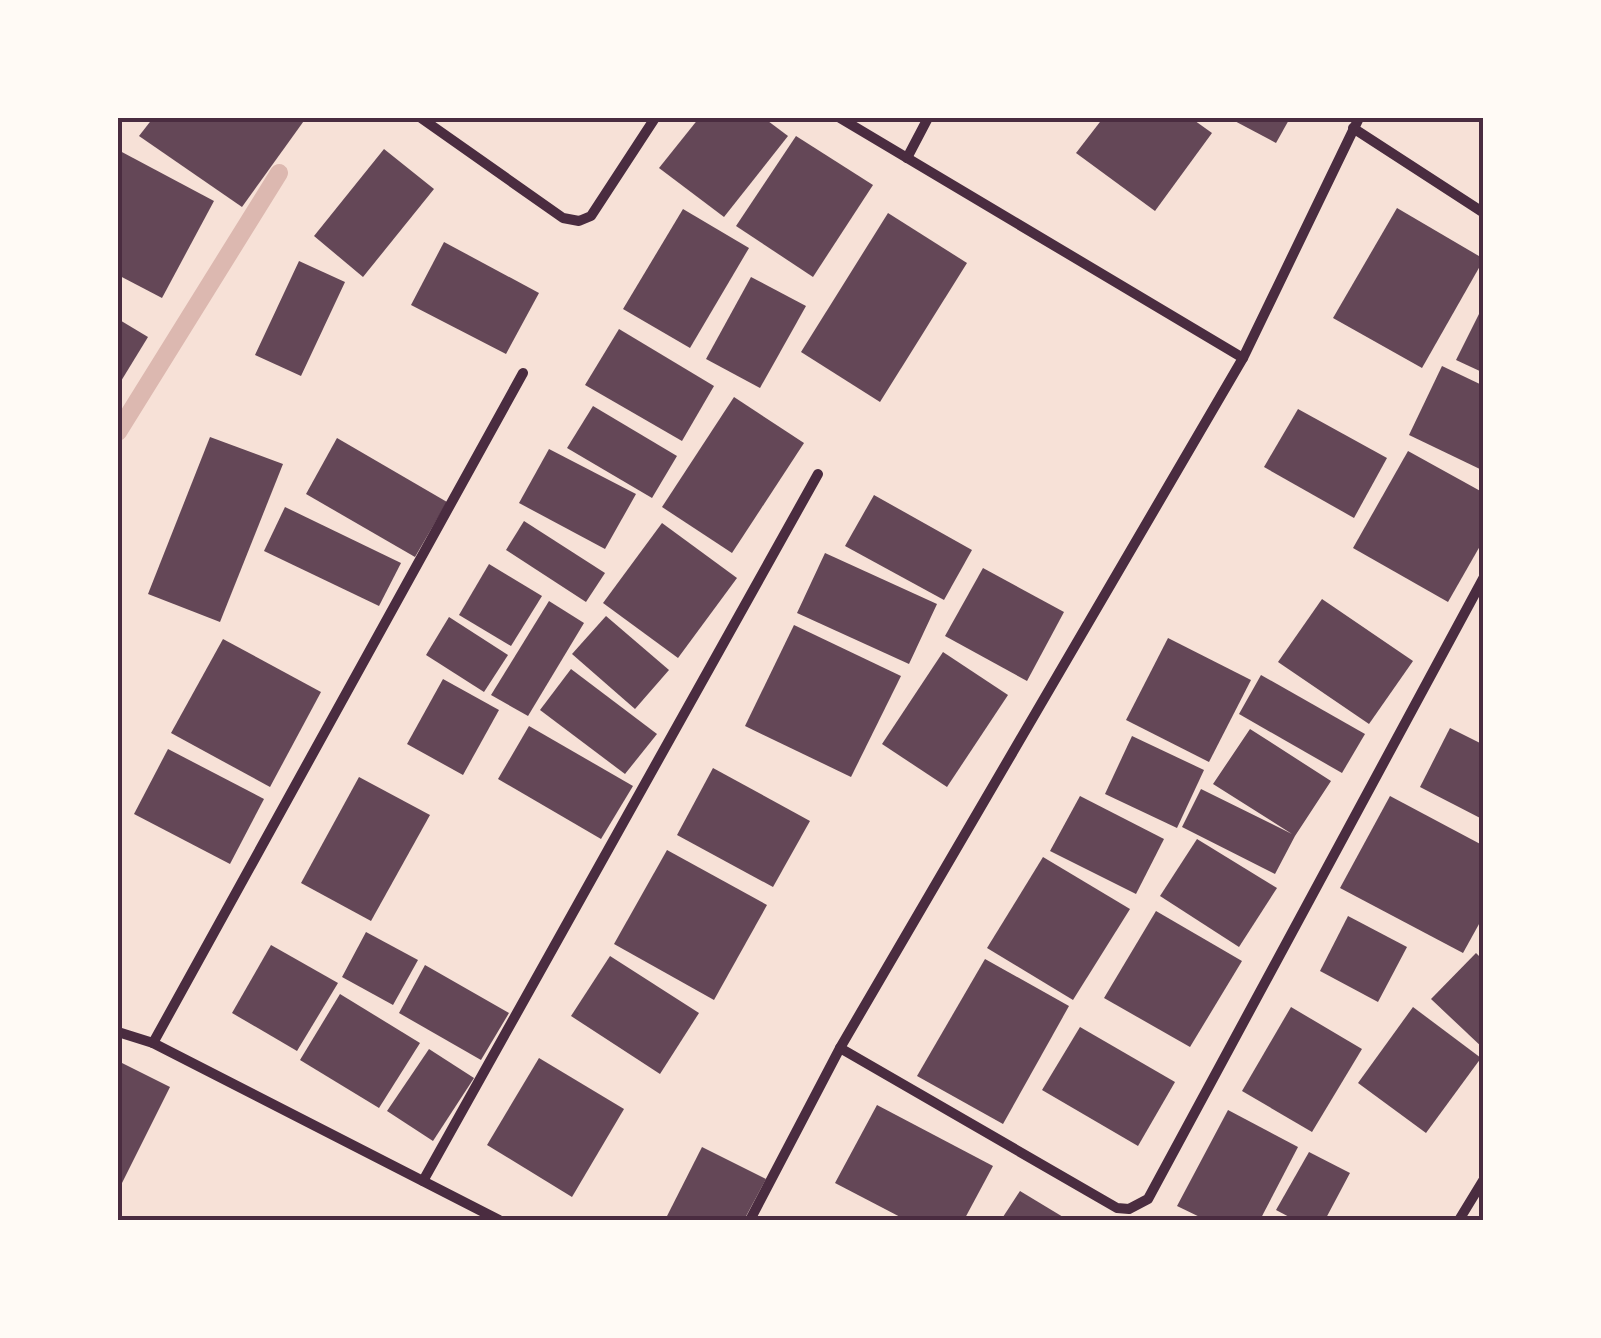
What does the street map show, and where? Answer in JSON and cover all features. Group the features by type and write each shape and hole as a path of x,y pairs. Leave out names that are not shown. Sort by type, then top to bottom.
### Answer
{"street":[{"path":"421,118 563,218 580,220 592,216 655,118"},
{"path":"840,118 1243,358"},
{"path":"907,158 928,118"},
{"path":"750,1220 840,1048 1243,358 1356,123 1484,212"},
{"path":"153,1044 522,373"},
{"path":"423,1181 818,474"},
{"path":"840,1048 1117,1208 1129,1209 1148,1198 1484,577"},
{"path":"118,1032 153,1044 499,1220"},
{"path":"1458,1220 1484,1179"}],"building":[{"path":"153,118 306,118 242,207 139,136"},
{"path":"699,118 764,118 788,136 724,217 659,168"},
{"path":"1103,118 1191,118 1212,133 1155,211 1076,153"},
{"path":"1229,118 1290,118 1276,143"},
{"path":"796,136 873,185 813,277 736,226"},
{"path":"384,149 434,189 363,277 314,236"},
{"path":"120,151 214,201 162,298 118,275"},
{"path":"1397,208 1484,259 1422,368 1333,318"},
{"path":"683,209 749,248 690,348 623,309"},
{"path":"888,213 967,263 880,402 801,352"},
{"path":"444,242 539,293 506,354 411,305"},
{"path":"299,261 345,282 301,376 255,355"},
{"path":"751,277 806,306 760,388 706,359"},
{"path":"1484,304 1484,373 1456,360"},
{"path":"118,319 148,337 118,386"},
{"path":"619,329 714,386 682,441 585,385"},
{"path":"1442,366 1484,386 1484,471 1409,435"},
{"path":"734,397 804,443 732,553 662,507"},
{"path":"593,406 677,456 652,498 567,448"},
{"path":"1298,409 1387,458 1354,518 1264,467"},
{"path":"210,437 283,464 220,622 148,594"},
{"path":"337,438 447,502 415,557 306,494"},
{"path":"549,449 636,494 605,549 519,503"},
{"path":"1408,451 1484,493 1484,539 1448,602 1353,548"},
{"path":"874,495 972,550 944,600 845,546"},
{"path":"285,507 401,563 379,606 264,551"},
{"path":"524,521 605,573 586,602 506,550"},
{"path":"662,523 737,578 678,658 603,603"},
{"path":"825,553 937,604 909,664 797,613"},
{"path":"489,564 542,596 511,646 459,615"},
{"path":"983,568 1064,612 1027,681 945,636"},
{"path":"1322,599 1413,661 1369,724 1278,662"},
{"path":"549,601 584,623 528,716 491,695"},
{"path":"606,616 669,670 635,709 572,654"},
{"path":"449,617 508,655 484,692 426,655"},
{"path":"794,625 901,676 851,777 745,726"},
{"path":"1168,638 1251,680 1209,762 1126,720"},
{"path":"223,639 321,692 270,787 171,733"},
{"path":"943,652 1008,695 947,787 882,744"},
{"path":"571,669 657,734 625,774 540,710"},
{"path":"1261,675 1365,734 1342,773 1239,714"},
{"path":"443,679 499,710 463,775 407,744"},
{"path":"529,726 633,786 601,839 498,779"},
{"path":"1450,728 1484,745 1484,820 1420,787"},
{"path":"1250,729 1331,781 1275,874 1182,827 1201,789 1292,834 1213,784"},
{"path":"1132,736 1204,770 1177,828 1105,794"},
{"path":"168,749 264,799 230,864 134,814"},
{"path":"713,768 810,821 773,887 677,835"},
{"path":"359,777 430,815 371,921 301,883"},
{"path":"1080,796 1164,839 1136,894 1050,851"},
{"path":"1390,796 1484,846 1484,915 1463,953 1340,888"},
{"path":"1197,839 1277,888 1239,947 1160,896"},
{"path":"667,850 767,905 714,1000 614,944"},
{"path":"1043,857 1130,909 1073,1000 987,948"},
{"path":"1156,911 1242,961 1190,1047 1104,998"},
{"path":"1348,916 1407,947 1378,1002 1320,971"},
{"path":"366,932 418,960 393,1005 342,977"},
{"path":"271,945 338,983 297,1051 232,1013"},
{"path":"1476,953 1484,961 1484,1049 1431,999"},
{"path":"610,956 699,1013 660,1074 571,1016"},
{"path":"985,959 1069,1006 1003,1124 917,1076"},
{"path":"425,965 509,1013 481,1060 399,1013"},
{"path":"340,994 420,1043 379,1108 300,1060"},
{"path":"1291,1007 1362,1049 1312,1132 1242,1091"},
{"path":"1413,1007 1481,1058 1426,1133 1358,1083"},
{"path":"1080,1027 1175,1082 1138,1146 1042,1090"},
{"path":"429,1049 474,1078 433,1141 387,1111"},
{"path":"539,1058 624,1109 572,1197 487,1145"},
{"path":"118,1061 170,1087 118,1191"},
{"path":"877,1105 993,1166 964,1220 906,1220 835,1183"},
{"path":"1228,1110 1298,1147 1260,1220 1206,1220 1177,1206"},
{"path":"702,1147 766,1179 744,1220 665,1220"},
{"path":"1309,1152 1350,1173 1325,1220 1295,1220 1276,1210"},
{"path":"1020,1191 1068,1220 1001,1220"}],"waterway":[{"path":"118,432 279,173"}]}
